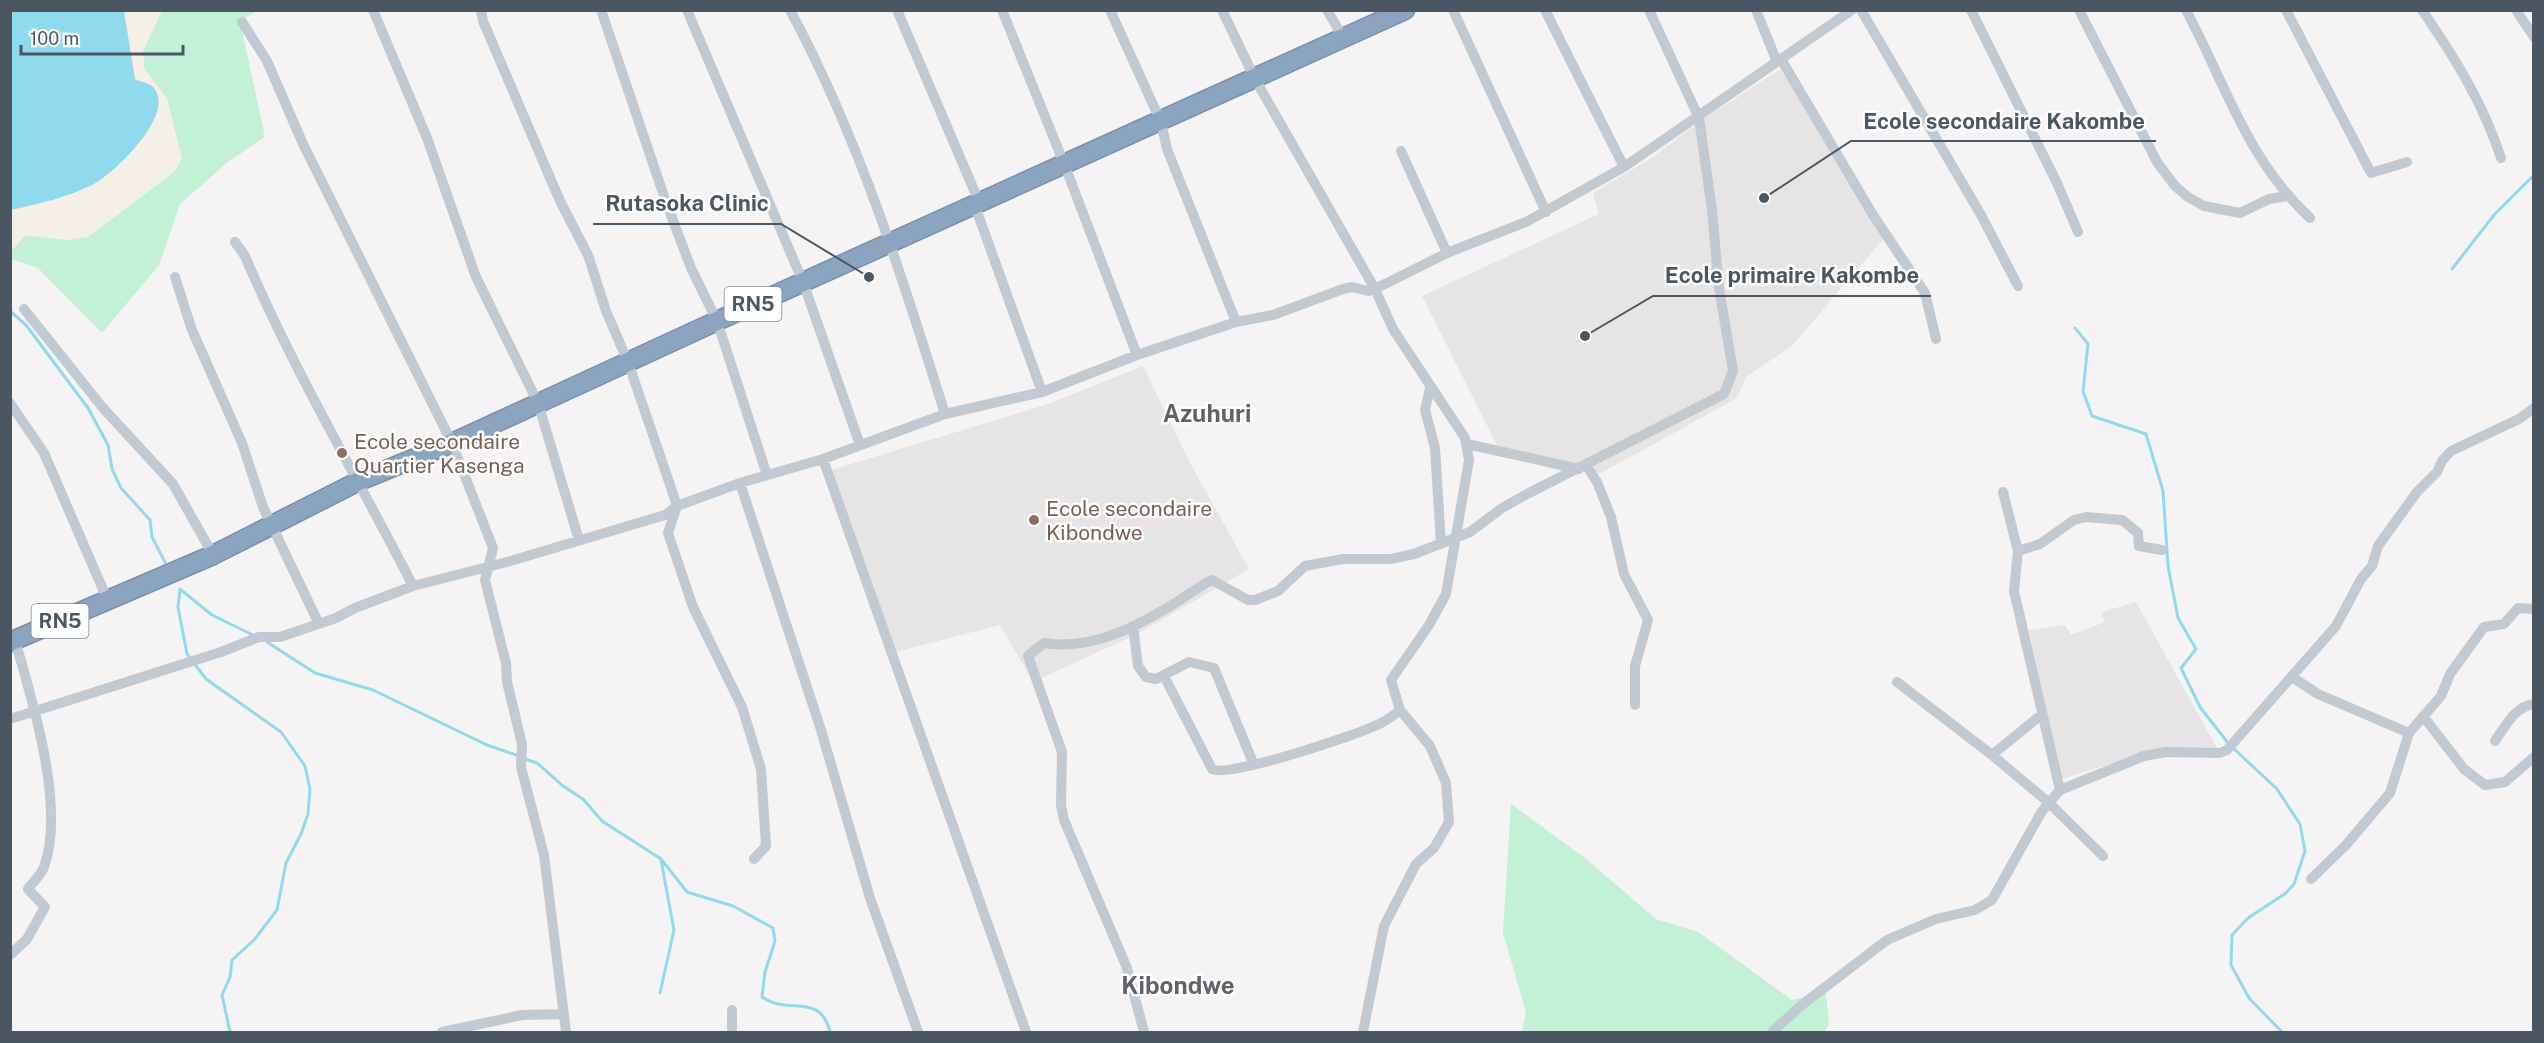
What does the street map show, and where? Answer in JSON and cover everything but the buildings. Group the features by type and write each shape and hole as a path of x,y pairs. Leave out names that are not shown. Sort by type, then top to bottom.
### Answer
{"highway":[{"name":"RN5","path":"13,641 213,555 359,481 452,443 803,282 1161,123 1405,10"}],"street":[{"path":"373,10 427,138 477,278 538,403 579,540"},
{"path":"482,10 483,21 537,150 588,255 606,311 628,362 676,506 668,533 693,608 742,707 761,769 766,846 754,859"},
{"path":"601,10 666,202 692,268 717,321 767,475"},
{"path":"687,10 803,282 860,445"},
{"path":"790,10 850,137 891,243 945,414"},
{"path":"897,10 977,205 1042,392"},
{"path":"1002,10 1065,166 1137,355"},
{"path":"1110,10 1161,123 1167,149 1236,322"},
{"path":"1222,10 1255,79 1376,289 1393,329 1430,388 1457,424 1467,444 1469,460 1446,594 1429,625 1391,680 1400,710 1430,746 1446,783 1449,822 1434,848 1416,864 1384,926 1363,1032"},
{"path":"1327,10 1344,39"},
{"path":"1453,10 1546,212"},
{"path":"1545,10 1624,167"},
{"path":"1144,1032 1127,968 1064,820 1061,805 1062,752 1028,656 1044,643 1073,645 1095,641 1132,626 1212,580 1248,600 1255,600 1278,591 1305,566 1343,559 1391,559 1414,555 1455,539 1510,503 1724,394 1733,371 1719,288 1712,210 1699,118 1649,10"},
{"path":"1756,10 1779,60 1874,215 1925,293 1936,339"},
{"path":"10,719 36,713 101,688 221,652 259,637 280,637 319,624 413,586 665,515 676,506 740,483 823,459 945,414 1042,392 1137,355 1236,322 1273,315 1352,287 1368,291 1376,289 1447,253 1546,212 1624,167 1699,118 1852,10"},
{"path":"1862,10 1981,215 2018,286"},
{"path":"1971,10 2057,183 2078,232"},
{"path":"2079,10 2157,162 2181,192 2204,206 2240,213 2269,199 2287,196"},
{"path":"2186,10 2250,143 2287,196 2310,218"},
{"path":"2286,10 2371,173 2407,162"},
{"path":"2422,10 2462,70 2482,106 2501,158"},
{"path":"2516,10 2534,36"},
{"path":"242,22 267,61 303,144 452,443 493,548 485,580 506,663 507,682 522,744 521,767 544,855 566,1032"},
{"path":"1401,151 1447,253"},
{"path":"235,242 244,256 305,386 359,481 413,586"},
{"path":"175,276 192,330 234,423 263,507 319,624"},
{"path":"24,309 103,408 173,484 213,555"},
{"path":"1430,388 1425,410 1435,448 1442,544"},
{"path":"10,403 44,453 108,601"},
{"path":"1772,1032 1803,1004 1887,940 1936,919 1975,910 1992,900 2048,802 2060,789 2144,756 2166,752 2220,753 2231,746 2336,626 2361,579 2372,566 2378,546 2417,492 2437,472 2442,461 2451,451 2519,419 2534,408"},
{"path":"1467,444 1582,467 1597,482 1611,516 1624,574 1648,620 1635,666 1635,705"},
{"path":"823,459 1026,1032"},
{"path":"740,483 821,730 870,898 918,1032"},
{"path":"2003,492 2018,552 2014,591 2060,789"},
{"path":"2018,552 2040,544 2074,520 2097,516 2122,520 2138,533 2139,546 2162,550"},
{"path":"2311,879 2346,845 2390,793 2409,733 2440,696 2450,674 2484,627 2502,626 2518,608 2534,609"},
{"path":"1132,626 1140,672 1150,679 1164,676 1189,662 1215,668 1254,765"},
{"path":"10,955 27,939 45,907 28,889 45,866 52,820 36,713 13,641"},
{"path":"1164,676 1214,771 1232,771 1254,765 1375,726 1400,710"},
{"path":"2292,677 2318,694 2409,733"},
{"path":"1897,682 1992,755 2048,802 2103,856"},
{"path":"2495,741 2518,711 2526,705 2534,704"},
{"path":"1992,755 2041,715"},
{"path":"2423,716 2464,769 2485,785 2505,782 2534,757"},
{"path":"732,1010 732,1032"},
{"path":"441,1032 522,1015 564,1014"}],"shaded area":[{"path":"1784,67 1885,237 1793,345 1746,377 1737,398 1601,473 1500,451 1422,296 1599,214 1593,193 1650,159 1703,119"},
{"name":"Ecole secondaire Kibondwe","path":"1143,366 1189,461 1249,569 1139,633 1033,682 1000,625 895,652 828,471 1048,404"},
{"path":"2136,602 2217,748 2162,748 2061,779 2029,630 2065,625 2071,635 2105,622 2102,612"}],"green space":[{"path":"162,11 256,11 240,21 265,137 228,162 180,204 159,265 102,333 38,268 11,259 10,251 25,235 68,240 172,119 167,99 144,68 143,51"},
{"path":"1511,804 1585,858 1656,919 1698,932 1792,1000 1826,993 1829,1023 1825,1032 1522,1032 1526,1012 1503,933"}],"sand":[{"path":"124,11 162,11 143,50 144,68 167,99 182,159 174,172 88,237 68,240 26,235 11,251 11,210 69,194 109,174 131,153 157,115 135,79"}],"water":[{"path":"10,11 124,11 135,79 152,86 158,97 157,110 141,140 104,177 74,193 11,210"}],"waterway":[{"path":"2452,269 2494,215 2534,175"},
{"path":"10,311 26,325 88,408 108,445 112,469 121,488 150,520 152,537 166,564"},
{"path":"2075,328 2088,344 2083,391 2092,416 2146,434 2163,491 2168,566 2178,618 2196,649 2181,668 2200,707 2228,743"},
{"path":"180,589 212,615 253,635"},
{"path":"180,589 178,607 187,654 206,679 281,732 305,766 310,789 308,814 301,834 286,863 277,910 254,940 232,960 230,977 222,995 230,1032"},
{"path":"267,642 315,673 373,690 487,745 519,756"},
{"path":"2233,748 2277,789 2300,824 2305,851 2294,884 2286,893 2248,918 2232,935 2231,965 2249,998 2282,1032"},
{"path":"525,759 537,763 563,786 583,799 602,821 661,859 687,892 733,906 773,928 775,941 765,972 762,997 782,1005 802,1006 819,1012 830,1032"},
{"path":"660,993 674,930 661,860"}],"place":[{"name":"Ecole secondaire Kakombe","path":"1764,198"},
{"name":"Rutasoka Clinic","path":"869,277"},
{"name":"Ecole primaire Kakombe","path":"1585,336"},
{"name":"Ecole secondaire Quartier Kasenga","path":"342,453"},
{"name":"Ecole secondaire Kibondwe","path":"1034,520"}],"district":[{"name":"Azuhuri","path":"1207,413"},
{"name":"Kibondwe","path":"1178,985"}]}
